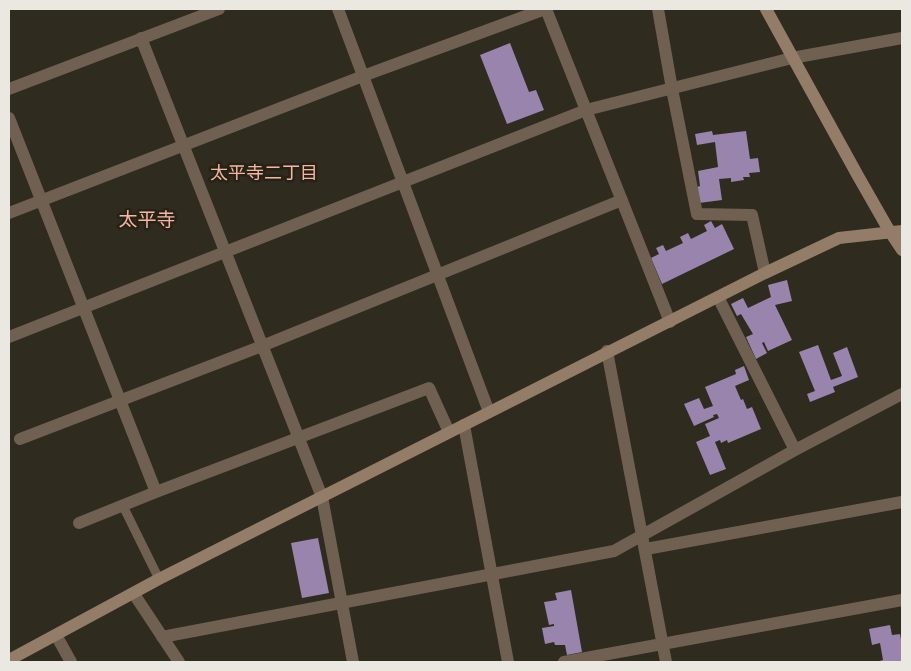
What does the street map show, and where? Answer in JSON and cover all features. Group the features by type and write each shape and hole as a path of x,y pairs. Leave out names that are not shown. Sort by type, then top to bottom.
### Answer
{"street":[{"path":"9,89 219,9"},
{"path":"338,9 489,412"},
{"path":"9,214 363,76 546,9 670,322"},
{"path":"658,9 697,214 752,214 765,273"},
{"path":"766,9 792,58 896,232 902,250"},
{"path":"141,38 322,497 353,662"},
{"path":"9,337 586,110 672,90 792,58 902,38"},
{"path":"9,118 156,492"},
{"path":"20,439 262,346 622,200"},
{"path":"9,660 159,579 607,351 670,322 765,273 839,238 896,232"},
{"path":"718,297 795,450"},
{"path":"607,351 666,662"},
{"path":"79,523 429,388 449,432"},
{"path":"162,637 614,551 795,450 902,394"},
{"path":"464,425 508,662"},
{"path":"646,549 902,502"},
{"path":"134,594 179,662"},
{"path":"564,662 902,600"},
{"path":"56,636 71,662"}],"lane":[{"path":"123,506 159,579"}],"building":[{"path":"510,43 529,92 536,90 544,110 507,124 480,55"},
{"path":"712,131 713,135 746,131 750,159 758,158 760,172 749,173 750,177 743,177 744,180 731,182 731,178 719,179 722,200 699,203 697,187 700,186 698,171 718,167 715,142 697,145 695,134"},
{"path":"711,221 715,228 722,224 734,249 662,284 651,258 659,254 656,248 663,245 666,251 683,243 680,237 688,233 691,239 707,231 704,225"},
{"path":"787,280 792,301 775,305 792,340 768,351 764,342 762,343 767,353 756,359 746,337 753,334 741,314 737,316 731,304 743,298 748,308 771,297 768,285"},
{"path":"818,345 831,380 842,376 833,353 847,347 858,377 833,387 835,392 810,402 807,394 815,391 799,352"},
{"path":"744,366 749,380 735,386 747,409 752,407 761,429 728,443 727,440 721,443 720,440 715,442 726,469 710,475 696,442 710,436 705,424 719,418 717,414 713,415 714,417 694,426 684,404 699,398 704,409 713,406 705,387 736,374 735,370"},
{"path":"318,538 329,593 302,598 291,543"},
{"path":"571,590 582,652 567,655 565,645 555,645 554,642 545,644 542,628 554,626 554,624 549,625 544,602 557,600 555,593"},
{"path":"890,625 892,635 900,634 902,662 876,662 883,660 880,643 872,645 869,629"}],"district":[{"name":"太平寺二丁目","path":"264,174"},
{"name":"太平寺","path":"147,220"}]}
